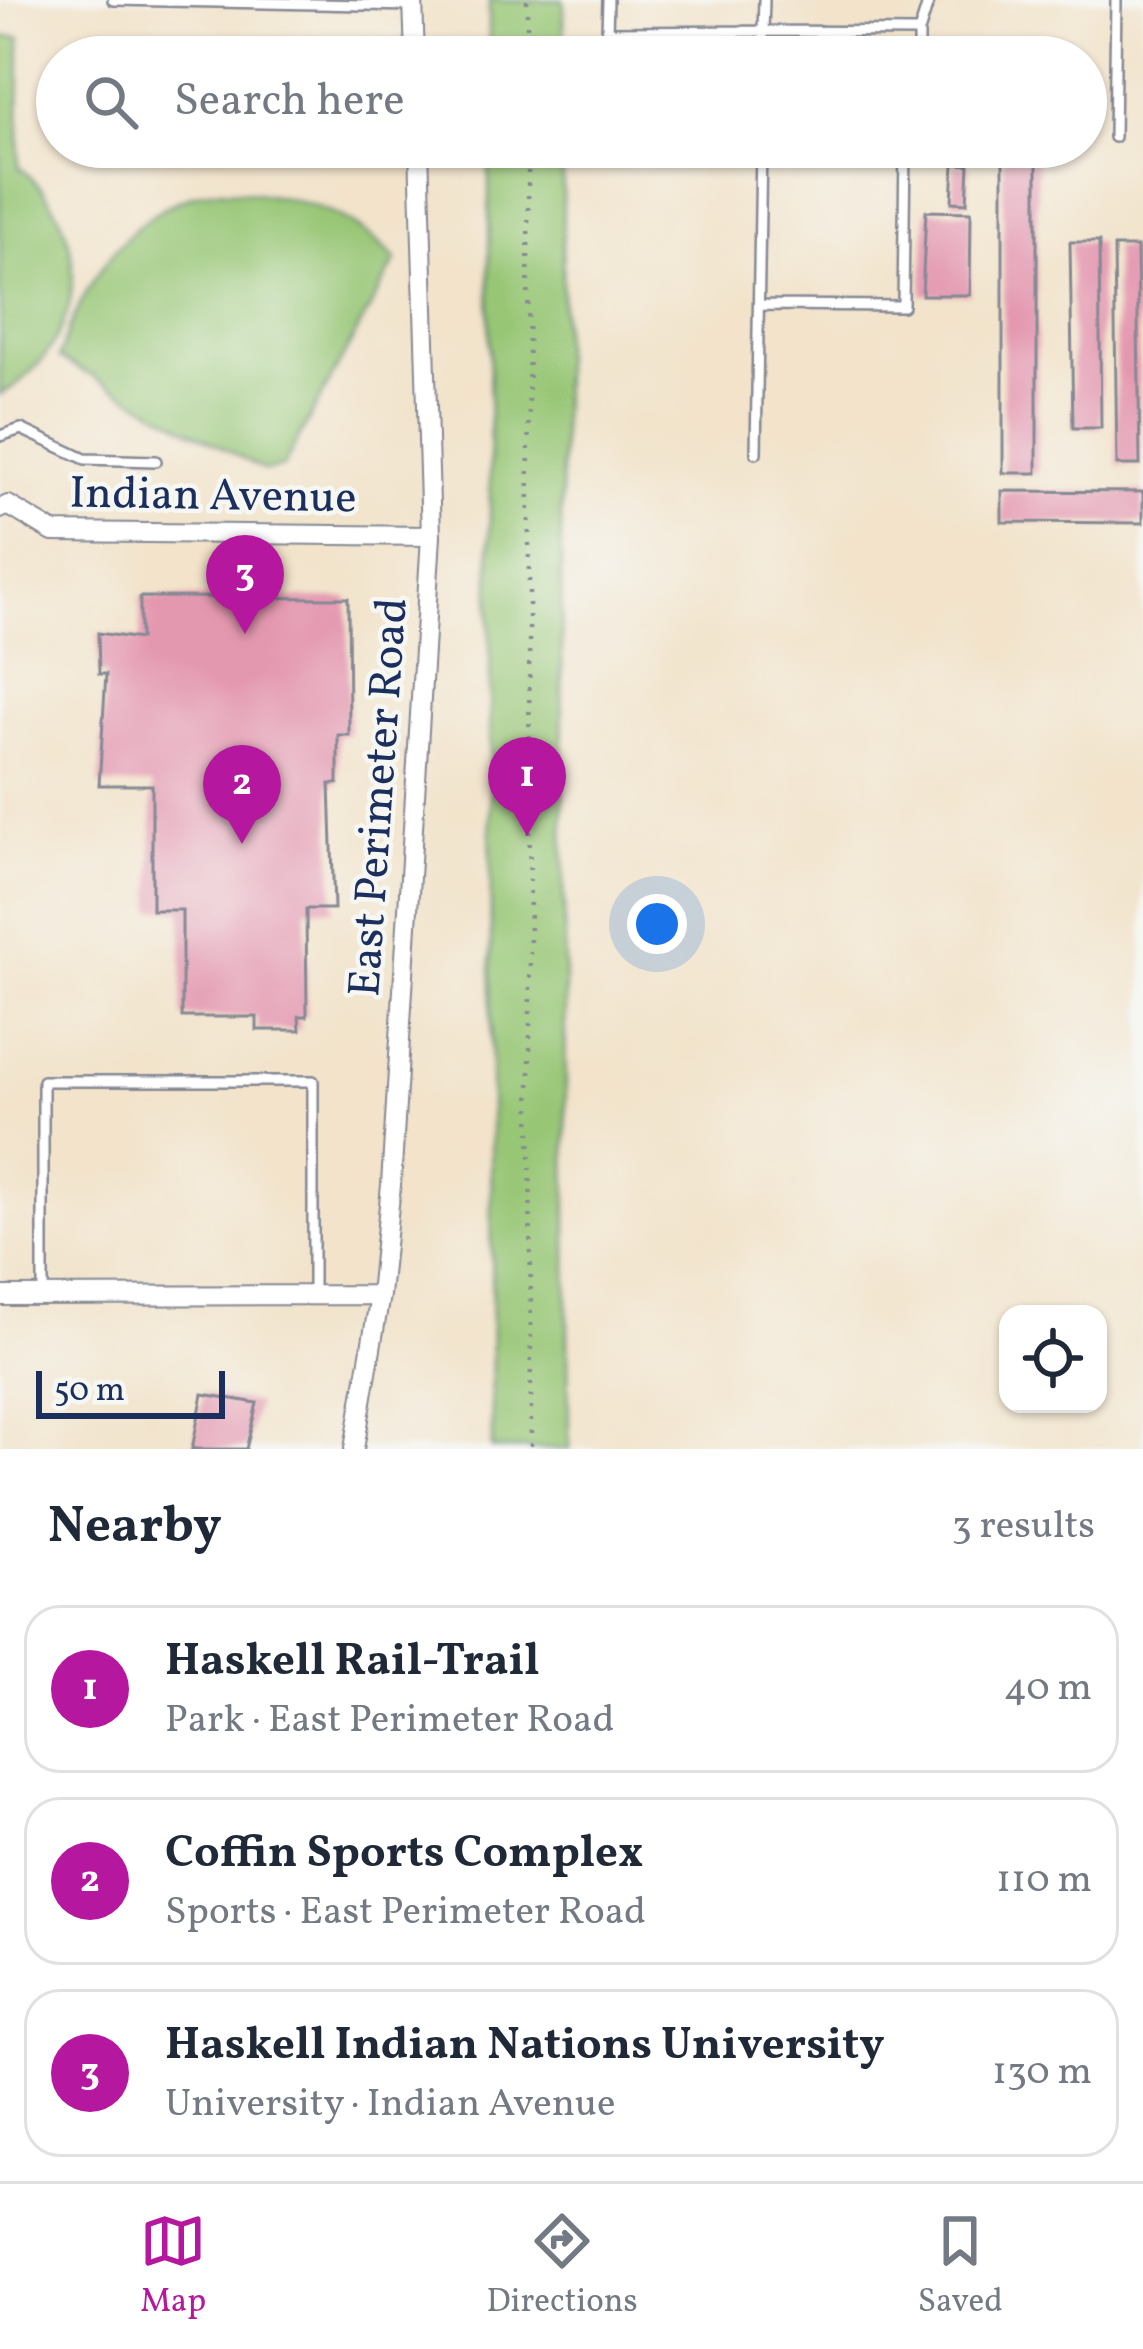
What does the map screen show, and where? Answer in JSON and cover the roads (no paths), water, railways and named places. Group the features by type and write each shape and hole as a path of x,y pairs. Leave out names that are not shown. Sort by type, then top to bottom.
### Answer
{"street":[{"path":"413,3 414,36"},
{"name":"East Perimeter Road","path":"354,1449 380,1295 431,536 420,168"},
{"name":"Indian Avenue","path":"3,502 53,532 431,536"},
{"path":"0,1296 380,1295"}],"lane":[{"path":"113,0 413,3"},
{"path":"608,0 607,32 919,32"},
{"path":"764,0 764,36"},
{"path":"919,36 929,0"},
{"path":"1114,137 1116,0"},
{"path":"756,453 761,168"},
{"path":"759,305 903,306 905,168"},
{"path":"0,436 21,429 85,459 156,461"},
{"path":"44,1295 44,1081 313,1081 313,1295"}],"place":[{"name":"Haskell Indian Nations University","path":"245,634"},
{"name":"Haskell Rail-Trail","path":"527,836"},
{"name":"Coffin Sports Complex","path":"242,844"}]}
